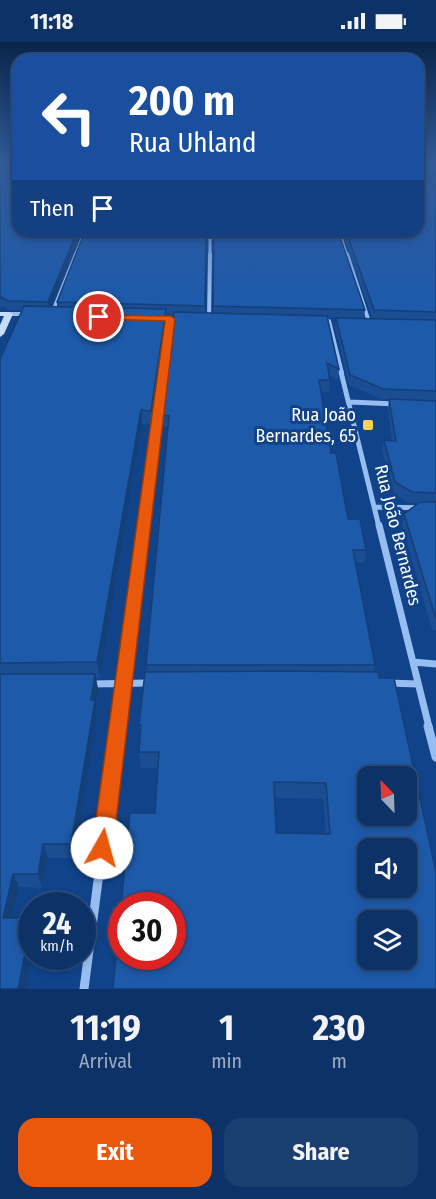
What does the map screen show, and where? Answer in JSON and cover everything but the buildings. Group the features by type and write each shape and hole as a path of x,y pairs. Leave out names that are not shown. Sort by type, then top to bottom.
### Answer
{"street":[{"path":"52,315 83,237"},
{"path":"209,320 210,237"},
{"path":"341,237 369,322"},
{"path":"0,334 5,314 31,315"},
{"path":"41,315 64,316"},
{"path":"159,318 180,319"},
{"path":"84,989 171,319"},
{"path":"200,319 221,320"},
{"path":"317,321 339,321"},
{"name":"Rua João Bernardes","path":"329,321 436,757"},
{"path":"359,322 380,322"},
{"path":"350,402 404,404"},
{"path":"376,507 436,508"},
{"path":"413,662 436,664"},
{"path":"80,684 163,683"},
{"path":"383,683 418,684"}],"place":[{"name":"Rua João Bernardes, 65","path":"368,425"}],"route":[{"path":"99,317 171,319 102,848"}]}
